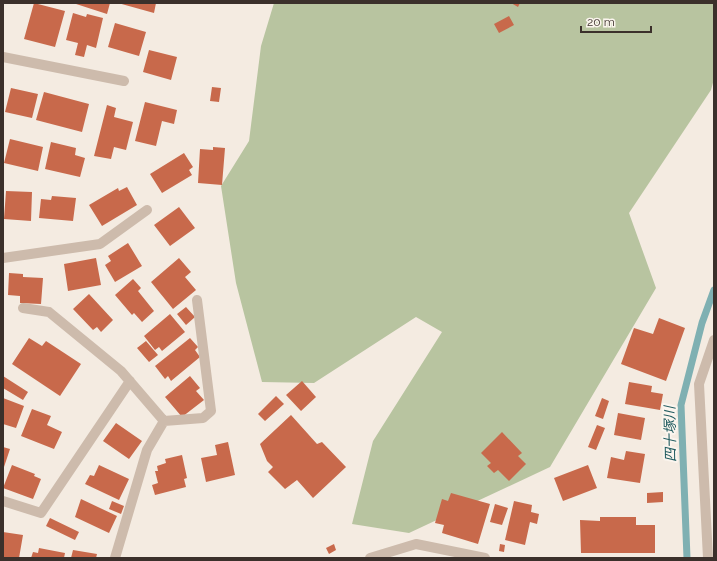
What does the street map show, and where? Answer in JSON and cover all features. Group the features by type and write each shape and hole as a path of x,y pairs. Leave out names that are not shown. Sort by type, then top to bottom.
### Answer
{"street":[{"path":"3,57 124,81"},
{"path":"3,258 100,244 147,210"},
{"path":"164,421 203,418 210,411 197,300"},
{"path":"22,308 50,312 121,371 164,421"},
{"path":"708,558 699,384 714,340"},
{"path":"3,501 41,513 130,382"},
{"path":"115,558 147,450 164,421"},
{"path":"370,558 416,544 479,557"}],"green space":[{"path":"274,3 714,3 714,79 711,90 629,213 656,288 550,467 409,533 352,524 373,441 442,332 416,317 314,383 262,382 236,283 221,186 249,141 261,46"}],"building":[{"path":"34,3 65,11 55,47 24,39"},
{"path":"73,3 110,3 107,14"},
{"path":"118,3 156,3 154,13"},
{"path":"511,3 520,3 518,7"},
{"path":"73,13 86,17 87,14 103,18 96,48 87,45 84,57 75,55 78,43 66,40"},
{"path":"509,16 514,25 499,33 494,24"},
{"path":"115,23 146,32 139,56 108,47"},
{"path":"149,50 177,57 171,80 143,72"},
{"path":"212,87 221,88 219,102 210,101"},
{"path":"11,88 38,94 32,118 5,112"},
{"path":"44,92 89,104 82,132 36,120"},
{"path":"145,102 177,110 174,124 162,121 156,146 135,141"},
{"path":"107,105 116,108 114,117 133,122 126,150 114,147 111,159 94,156"},
{"path":"10,139 43,147 38,171 4,163"},
{"path":"51,142 76,148 75,155 85,158 80,177 45,169"},
{"path":"213,147 225,148 222,185 198,183 200,149 213,150"},
{"path":"184,153 193,167 189,170 192,175 162,193 150,174"},
{"path":"127,187 137,205 102,226 89,205 118,188 119,191"},
{"path":"6,191 32,192 31,221 4,219"},
{"path":"52,196 76,198 73,221 39,218 41,199 51,200"},
{"path":"179,207 195,228 170,246 154,225"},
{"path":"128,243 142,266 115,282 105,265 111,261 108,256"},
{"path":"96,258 101,285 68,291 64,264"},
{"path":"179,258 191,272 185,277 196,290 173,309 151,282"},
{"path":"9,273 23,274 23,277 43,278 41,304 20,303 20,296 8,295"},
{"path":"133,279 141,288 138,291 154,311 142,322 134,313 132,315 115,295"},
{"path":"89,294 113,320 101,332 97,327 93,330 73,309"},
{"path":"186,307 195,317 186,325 177,314"},
{"path":"170,314 185,332 162,351 159,347 155,350 144,336"},
{"path":"659,318 685,328 666,381 621,364 634,328 653,334"},
{"path":"29,338 42,346 46,341 81,364 60,396 12,364"},
{"path":"190,338 198,347 195,350 200,357 171,381 168,376 165,379 155,366"},
{"path":"146,341 158,355 149,362 137,348"},
{"path":"3,376 28,392 23,400 3,388"},
{"path":"190,376 200,388 196,391 204,400 182,417 165,397"},
{"path":"302,381 316,397 301,411 286,395"},
{"path":"629,382 652,386 651,392 663,394 660,410 625,404"},
{"path":"276,396 284,404 265,421 258,414"},
{"path":"3,398 24,406 16,428 3,424"},
{"path":"602,398 609,401 603,419 595,416"},
{"path":"32,409 51,416 47,425 62,432 54,449 21,436"},
{"path":"618,413 645,418 641,440 614,435"},
{"path":"291,415 317,444 322,442 346,467 313,498 297,480 285,489 268,472 273,467 267,461 260,444"},
{"path":"116,423 142,441 129,459 103,441"},
{"path":"597,425 605,428 596,450 588,447"},
{"path":"502,432 522,453 518,456 526,464 509,481 498,470 494,473 487,466 491,463 481,453"},
{"path":"228,442 235,475 206,482 201,458 217,455 215,445"},
{"path":"3,447 10,449 3,470"},
{"path":"626,451 645,454 640,483 607,478 611,457 624,460"},
{"path":"182,455 187,478 184,479 186,487 155,495 152,485 158,483 155,471 158,471 157,466 166,463 165,459"},
{"path":"12,465 35,474 34,476 41,479 33,499 3,488"},
{"path":"99,465 129,479 119,500 85,484 90,475 94,476"},
{"path":"588,465 597,488 563,501 554,478"},
{"path":"663,492 663,502 647,503 647,493"},
{"path":"451,493 490,504 478,544 442,533 444,525 435,523 442,499 448,501"},
{"path":"81,499 117,516 109,533 75,517"},
{"path":"112,501 124,506 121,514 109,509"},
{"path":"514,501 532,505 531,512 539,514 537,524 530,522 525,545 505,540"},
{"path":"495,504 508,508 502,525 490,522"},
{"path":"600,517 636,517 636,525 655,525 655,553 581,553 580,520 600,521"},
{"path":"50,518 79,532 75,540 46,526"},
{"path":"3,532 23,535 19,558 3,558"},
{"path":"334,544 336,550 329,554 326,548"},
{"path":"500,544 505,545 504,552 499,551"},
{"path":"39,548 65,553 64,558 31,558 33,552 38,553"},
{"path":"73,550 97,554 96,558 71,558"}],"waterway":[{"name":"四十塚川","path":"687,558 681,405 702,323 714,290"}]}
